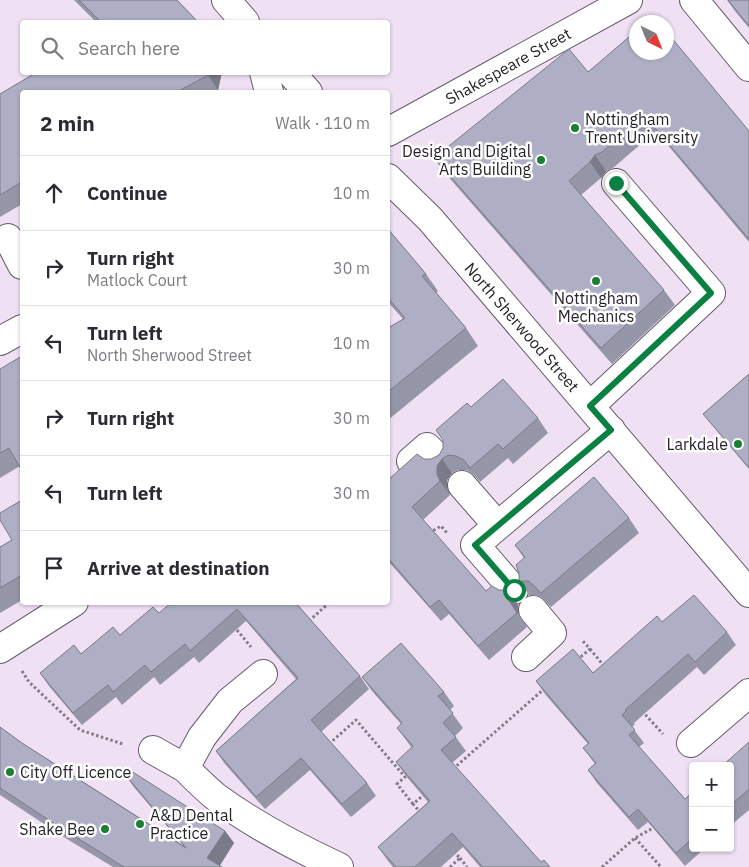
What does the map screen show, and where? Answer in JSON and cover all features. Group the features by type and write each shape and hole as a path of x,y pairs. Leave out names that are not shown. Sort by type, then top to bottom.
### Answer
{"street":[{"path":"226,0 243,20"},
{"name":"Shakespeare Street","path":"390,131 628,0"},
{"path":"694,0 749,67"},
{"path":"265,75 269,90"},
{"path":"293,75 306,90"},
{"name":"North Sherwood Street","path":"390,180 430,219 749,593"},
{"path":"590,406 711,293 616,183"},
{"path":"8,238 20,261"},
{"path":"514,590 475,545 611,430"},
{"path":"411,461 427,447 438,458"},
{"path":"462,486 497,525"},
{"path":"2,648 69,605"},
{"path":"526,657 552,633 533,610"},
{"path":"185,768 202,737 230,701 263,674"},
{"path":"690,743 749,693"},
{"path":"153,750 185,768 214,796 259,826 296,847 339,867"}],"path":[{"path":"309,620 326,605"},
{"path":"577,635 609,672"},
{"path":"2,648 30,682 80,730 112,741 153,750"},
{"path":"575,662 590,650"},
{"path":"450,772 546,688"},
{"path":"641,709 679,753 690,743"},
{"path":"324,740 328,745 356,720 405,777 397,784 425,818"},
{"path":"413,804 428,791"},
{"path":"602,867 635,838 653,828"},
{"path":"635,838 662,867"},
{"path":"451,849 467,867"},
{"path":"450,867 460,858"}],"building":[{"path":"79,0 177,0 196,20 99,20"},
{"path":"728,0 749,0 749,26"},
{"path":"629,37 629,60 674,60 674,41 749,131 749,239 645,116 602,152 595,155 569,181 664,290 601,348 434,158 569,49 588,72"},
{"path":"32,75 208,75 181,90 20,90 20,183 0,195 0,94"},
{"path":"390,231 426,274 422,276 466,328 390,390 390,327 405,318 390,300"},
{"path":"20,357 20,467 9,448 0,453 0,369"},
{"name":"Larkdale","path":"749,374 749,468 703,414"},
{"path":"503,379 538,418 503,449 498,444 470,468 464,460 456,456 448,455 442,459 437,466 437,474 440,481 412,507 486,591 492,586 499,590 508,590 508,599 517,613 478,646 439,600 430,607 390,560 390,478 417,454 424,459 431,459 439,455 443,448 443,440 436,430 467,403 471,407"},
{"path":"594,477 629,518 541,593 529,581 519,581 516,565 525,557 515,545"},
{"path":"20,501 20,576 0,588 0,547 12,540 0,520 0,513"},
{"path":"694,595 727,632 695,662 688,654 625,710 622,715 635,730 629,735 685,799 689,796 689,842 676,853 638,809 629,817 588,770 596,763 583,748 589,743 536,681 573,649 593,673 657,616 662,622"},
{"path":"168,605 298,605 360,676 311,720 367,783 342,804 301,758 256,797 216,751 298,678 237,609 190,651 185,644 151,672 145,665 113,692 108,685 73,713 40,673 74,645 81,654 113,627 120,635 153,607 159,613"},
{"path":"401,643 444,692 438,696 453,713 443,723 456,737 441,750 541,862 544,860 550,867 483,867 452,833 415,867 396,867 378,847 430,801 396,762 413,746 397,728 402,723 362,677"},
{"path":"0,727 186,848 124,773 128,769 225,831 207,858 222,867 124,867 58,826 0,788"},
{"path":"749,742 749,789 734,802 734,762 726,762"}],"place":[{"name":"Nottingham Trent University","path":"575,128"},
{"name":"Design and Digital Arts Building","path":"541,160"},
{"name":"Nottingham Mechanics","path":"596,281"},
{"name":"Larkdale","path":"738,444"},
{"name":"City Off Licence","path":"10,772"},
{"name":"A&D Dental Practice","path":"140,824"},
{"name":"Shake Bee","path":"105,829"}],"route":[{"path":"514,590 475,545 611,430 590,406 638,359 711,293 616,183"}]}
